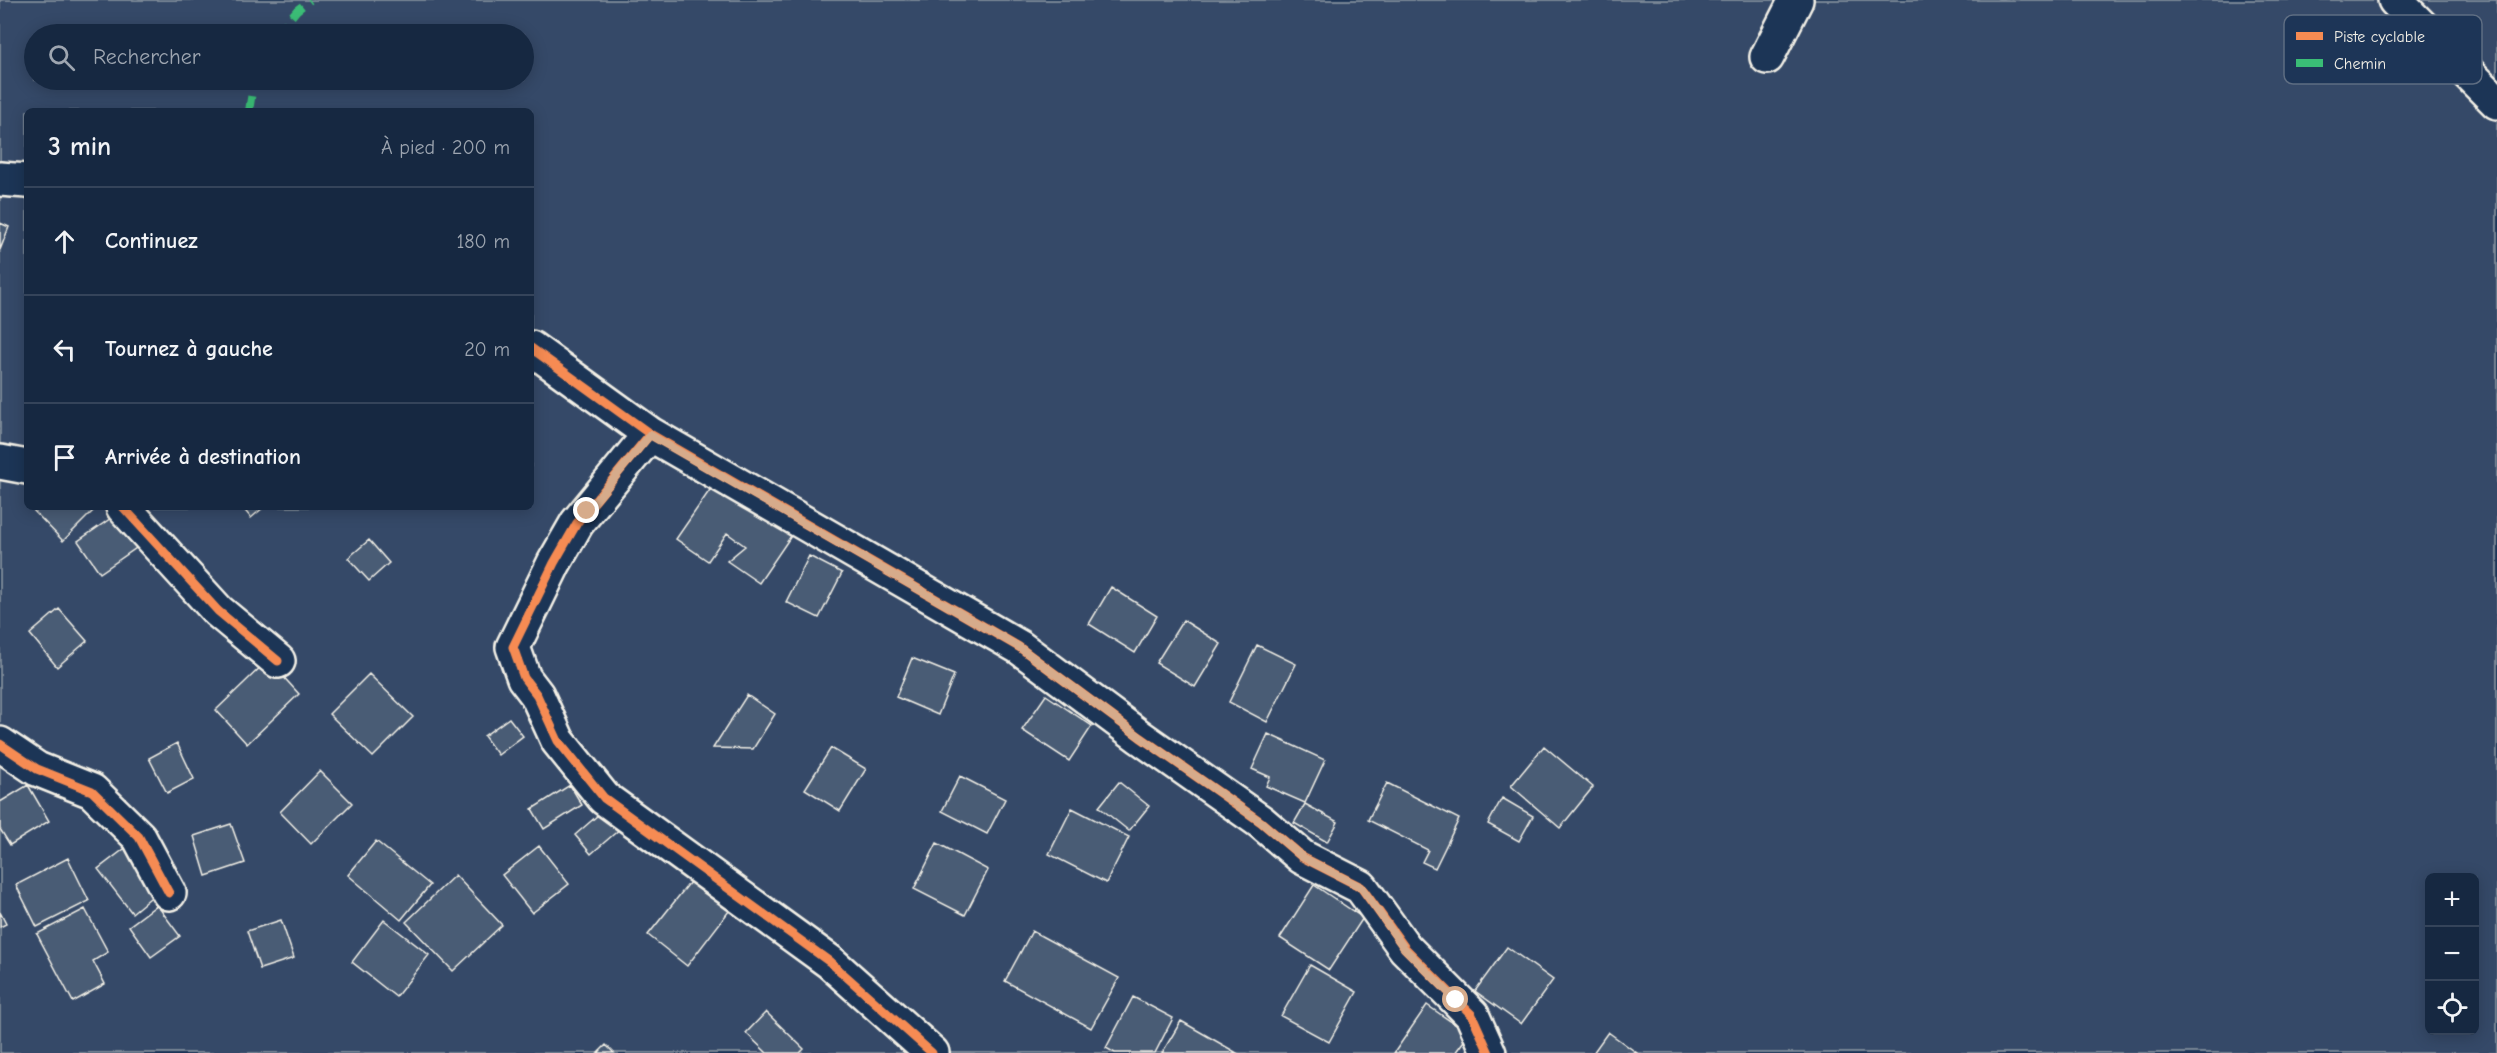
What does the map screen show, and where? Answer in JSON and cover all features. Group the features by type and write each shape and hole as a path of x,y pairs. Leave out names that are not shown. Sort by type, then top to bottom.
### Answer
{"street":[{"path":"1767,57 1796,0"},
{"path":"2396,0 2411,15"},
{"path":"2479,84 2497,102"},
{"path":"0,178 24,181"},
{"path":"534,350 650,435 1019,647 1140,737 1261,822 1302,857 1361,887 1404,948 1472,1015 1489,1053"},
{"path":"650,435 577,523 554,563 513,647 524,678 537,695 558,741 604,798 822,956 932,1053"},
{"path":"0,462 24,466"},
{"path":"126,510 218,611 278,661"},
{"path":"0,744 37,769 92,791 139,837 168,892"}],"shaded area":[{"path":"0,0 2497,0 2497,1053 0,1053"}],"building":[{"path":"0,223 9,227 0,250"},
{"path":"714,484 791,536 759,583 727,561 745,546 727,533 708,561 676,539"},
{"path":"35,510 94,510 63,541"},
{"path":"244,510 260,510 251,518"},
{"path":"117,514 139,546 100,573 78,541"},
{"path":"369,540 389,563 369,581 348,558"},
{"path":"809,556 842,573 819,618 786,602"},
{"path":"1111,587 1157,616 1135,653 1089,624"},
{"path":"59,609 87,641 57,667 30,634"},
{"path":"1183,620 1221,644 1195,687 1156,663"},
{"path":"1257,645 1296,664 1267,722 1229,702"},
{"path":"912,658 954,675 938,715 896,697"},
{"path":"268,660 299,694 247,744 216,710"},
{"path":"369,674 413,717 373,757 329,714"},
{"path":"747,695 775,714 753,749 713,748"},
{"path":"1046,695 1092,726 1069,761 1022,730"},
{"path":"509,718 523,736 498,755 484,736"},
{"path":"1268,734 1325,760 1305,803 1266,786 1270,777 1252,769"},
{"path":"177,743 194,779 167,793 149,758"},
{"path":"1544,746 1593,787 1560,828 1511,786"},
{"path":"831,748 866,769 840,811 805,789"},
{"path":"320,771 352,803 311,844 280,812"},
{"path":"960,776 1005,799 987,834 942,811"},
{"path":"1119,782 1149,806 1129,831 1099,807"},
{"path":"1387,783 1459,819 1435,868 1422,862 1428,850 1368,820"},
{"path":"28,785 49,821 10,845 0,829 0,802"},
{"path":"570,785 582,805 544,829 532,809"},
{"path":"1502,798 1533,816 1519,841 1488,824"},
{"path":"1305,804 1338,822 1327,842 1294,823"},
{"path":"1072,808 1129,837 1106,883 1049,854"},
{"path":"605,809 621,828 591,854 575,835"},
{"path":"231,824 245,863 206,876 194,836"},
{"path":"376,841 430,885 401,920 348,875"},
{"path":"937,843 988,870 965,915 914,889"},
{"path":"128,846 161,889 132,913 98,869"},
{"path":"539,846 569,884 532,913 502,875"},
{"path":"68,858 89,901 37,927 16,885"},
{"path":"698,872 736,902 687,966 648,935"},
{"path":"455,875 502,925 453,971 406,922"},
{"path":"1314,885 1363,918 1329,970 1280,938"},
{"path":"157,905 180,936 151,957 129,926"},
{"path":"85,909 108,952 93,961 105,984 73,1002 37,934"},
{"path":"0,912 6,924 0,927"},
{"path":"281,920 294,958 260,969 247,931"},
{"path":"384,920 429,955 396,997 352,962"},
{"path":"1032,931 1119,978 1091,1028 1005,981"},
{"path":"1507,947 1553,980 1521,1024 1475,991"},
{"path":"1310,965 1357,992 1329,1042 1281,1016"},
{"path":"1133,997 1173,1018 1155,1053 1115,1053 1106,1048"},
{"path":"1427,1005 1469,1034 1455,1053 1394,1053"},
{"path":"766,1012 804,1049 800,1053 767,1053 746,1033"},
{"path":"1181,1021 1237,1053 1162,1053"},
{"path":"1608,1032 1637,1053 1593,1053"},
{"path":"606,1045 614,1053 598,1053"}],"marked path":[{"path":"285,24 297,10 310,0"},
{"path":"249,108 252,90"}],"cycle path":[{"path":"534,350 650,434 1019,647 1140,737 1261,822 1302,857 1361,887 1405,948 1472,1015 1489,1053"},
{"path":"650,434 577,523 554,563 513,647 524,678 537,695 558,741 604,798 830,962 932,1053"},
{"path":"126,510 218,611 278,661"},
{"path":"0,744 37,769 92,791 139,837 169,893"}],"route":[{"path":"587,511 650,435 1019,647 1140,737 1261,822 1302,857 1361,887 1404,948 1456,1000"}]}
